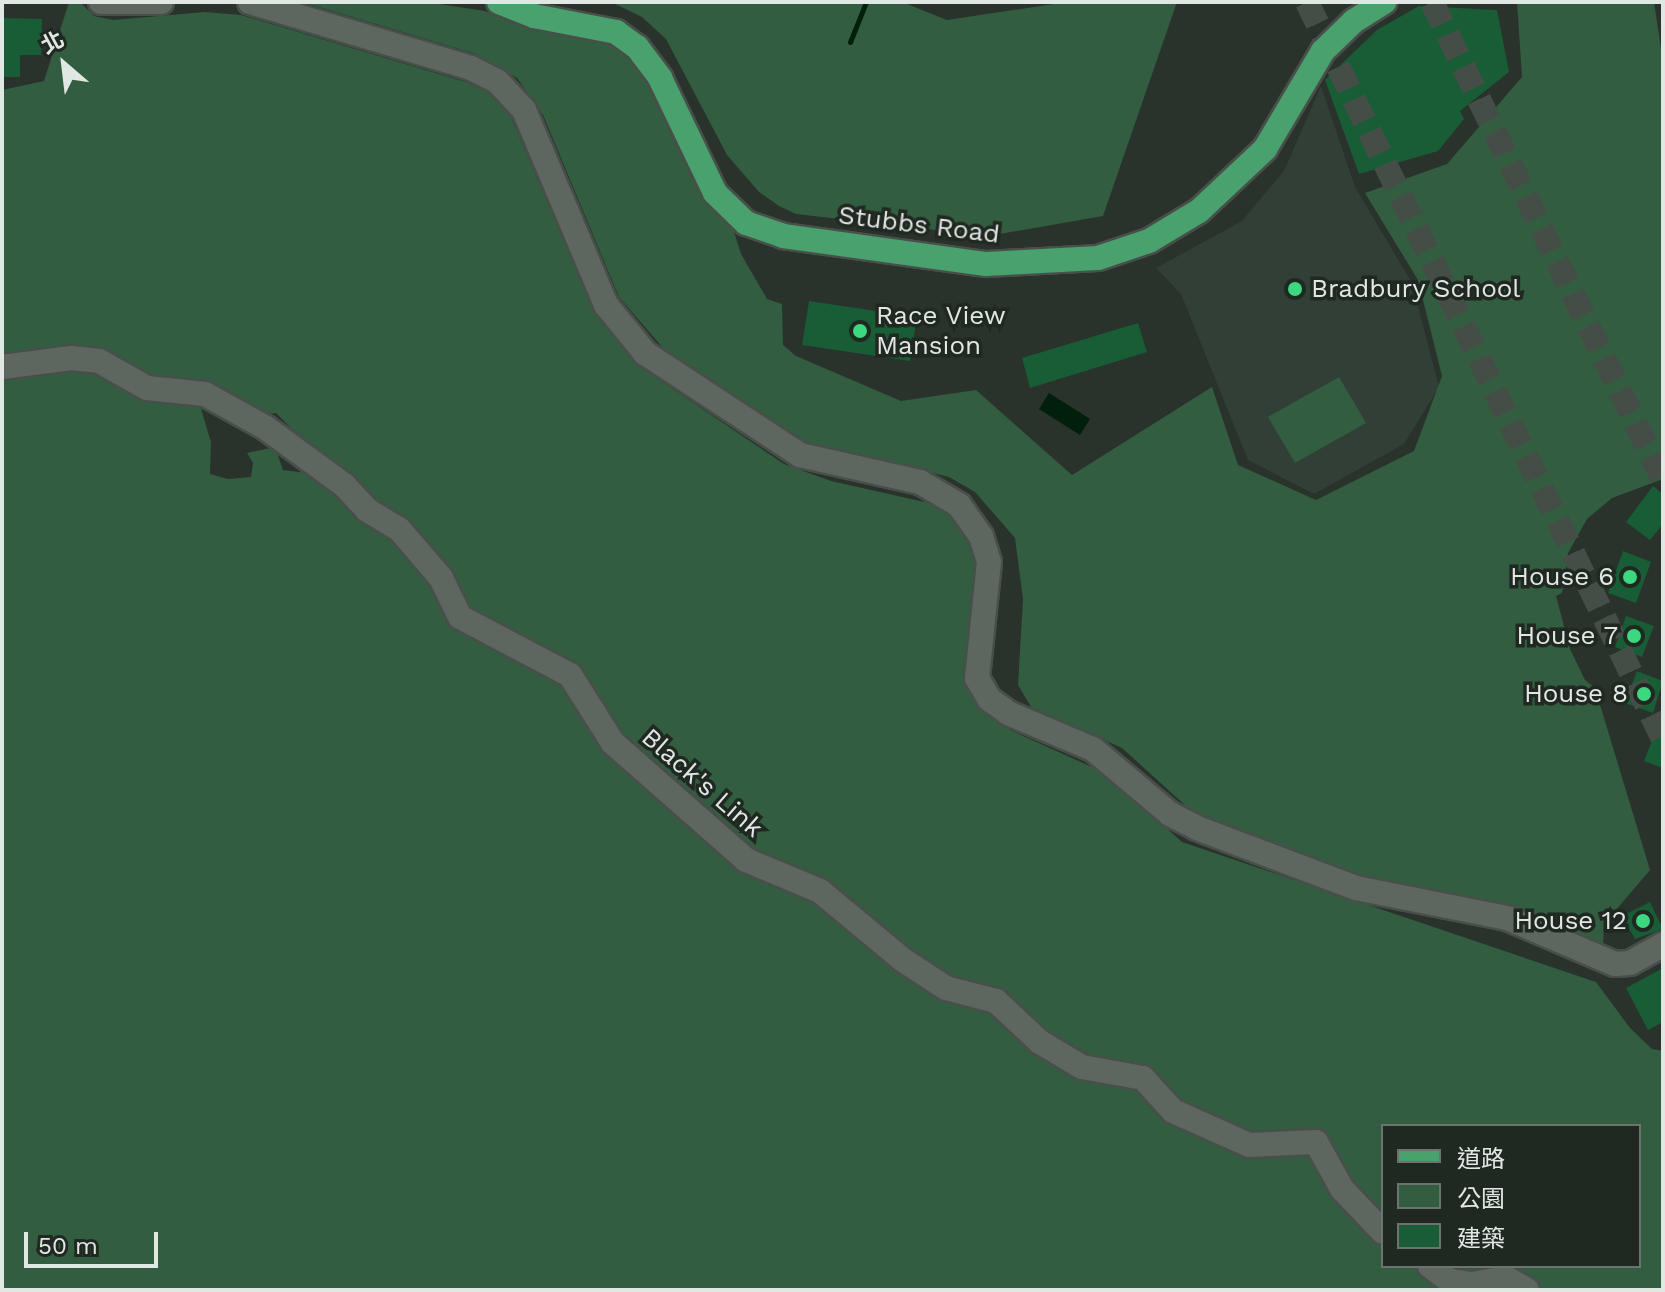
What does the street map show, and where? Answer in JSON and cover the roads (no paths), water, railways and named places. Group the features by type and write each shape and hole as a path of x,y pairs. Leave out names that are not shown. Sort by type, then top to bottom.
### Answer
{"main road":[{"name":"Stubbs Road","path":"499,2 534,16 616,32 637,47 660,78 715,193 746,223 783,236 986,264 1098,258 1149,241 1190,218 1225,192 1265,149 1323,51 1354,21 1384,2"}],"street":[{"path":"101,2 161,2"},
{"path":"250,2 471,68 497,81 524,110 606,305 645,353 800,455 920,482 959,505 981,536 989,562 977,678 989,699 1008,713 1093,749 1170,814 1197,828 1356,888 1507,918 1624,965 1663,945"},
{"name":"Black's Link","path":"2,367 71,358 99,361 152,390 205,394 277,435 344,485 373,515 403,533 441,578 460,617 570,675 613,743 746,860 820,891 903,960 946,988 996,1001 1040,1042 1082,1067 1143,1078 1173,1111 1249,1145 1316,1142 1342,1189 1381,1230"},
{"path":"1433,1268 1450,1281 1472,1284 1506,1278 1527,1290"}],"waterway":[{"path":"850,42 866,2"}],"tunnel":[{"path":"1307,2 1663,739"},
{"path":"1432,2 1663,480"}],"place":[{"name":"Bradbury School","path":"1295,289"},
{"name":"Race View Mansion","path":"860,331"},
{"name":"House 6","path":"1630,577"},
{"name":"House 7","path":"1634,636"},
{"name":"House 8","path":"1644,694"},
{"name":"House 12","path":"1643,921"}]}
